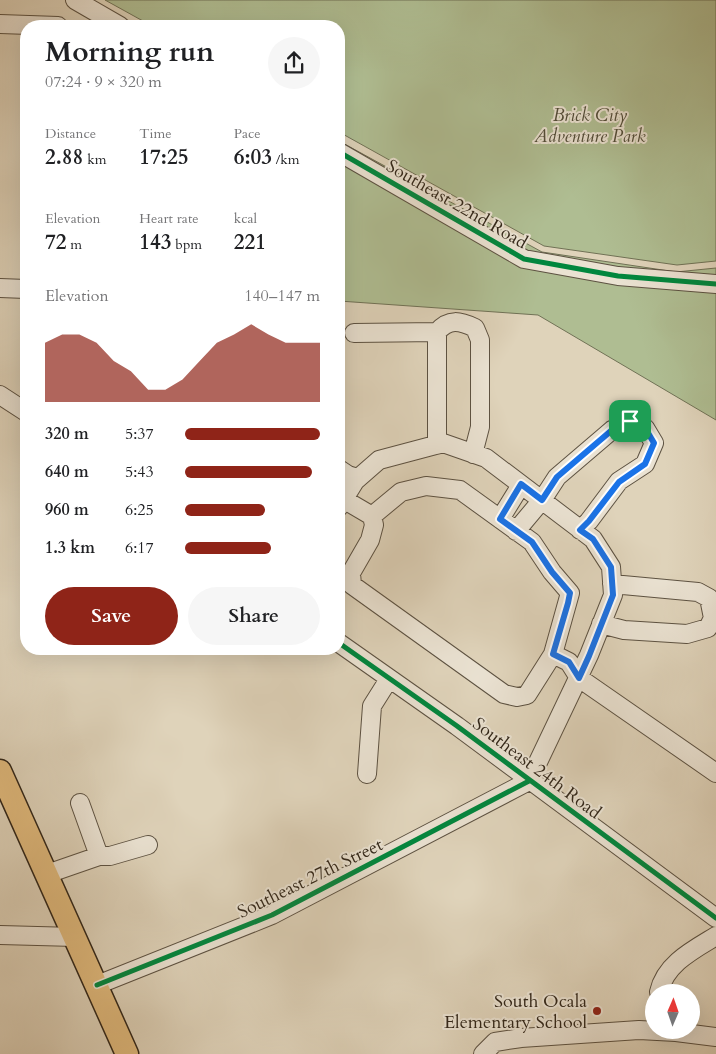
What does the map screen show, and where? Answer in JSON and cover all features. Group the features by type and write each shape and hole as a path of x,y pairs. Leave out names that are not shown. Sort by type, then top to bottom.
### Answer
{"main road":[{"path":"0,771 127,1054"}],"street":[{"path":"85,3 111,20"},
{"path":"0,24 20,25"},
{"name":"Southeast 22nd Road","path":"345,155 524,259 618,276 716,284"},
{"path":"0,288 20,289"},
{"path":"354,333 437,332 443,326 455,322 475,328 480,340 480,427 473,454"},
{"path":"437,332 437,445"},
{"path":"0,395 20,408"},
{"path":"516,531 542,500 557,477 612,430 630,421 645,428 654,443 645,464 619,482 580,530"},
{"path":"345,497 358,478 379,460 443,444 486,458 593,539 611,567 613,595 579,678 529,781"},
{"path":"345,473 358,478"},
{"path":"500,519 521,484"},
{"path":"426,486 460,490 532,542 552,572 570,593 553,654 527,695 517,697 504,694 352,585 352,573 370,540 374,524 372,516 401,492 426,486"},
{"path":"345,505 372,516"},
{"path":"602,624 624,630 687,634 708,628 713,618 709,598 698,592 612,584"},
{"name":"Southeast 24th Road","path":"345,648 457,726 529,781 715,915"},
{"path":"553,654 569,662 579,678 716,772"},
{"path":"366,774 372,706 389,679"},
{"name":"Southeast 27th Street","path":"97,985 272,915 529,781"},
{"path":"80,803 99,856"},
{"path":"47,874 99,856 110,856 148,845"},
{"path":"0,935 75,937"},
{"path":"662,984 671,968 687,954 716,936"},
{"path":"483,1054 495,1042 521,1038 645,1030"},
{"path":"700,1035 716,1037"}],"green space":[{"name":"Brick City Adventure Park","path":"105,0 716,0 716,261 677,265 544,246 345,135 345,20 141,20"},
{"path":"345,144 542,252 676,272 716,268 716,420 538,315 345,301"}],"cycle path":[{"path":"345,155 524,259 618,276 716,284"},
{"path":"345,647 457,726 716,918"},
{"path":"97,985 272,915 529,781"}],"place":[{"name":"South Ocala Elementary School","path":"597,1011"}],"route":[{"path":"630,421 645,428 654,443 645,464 619,482 580,530 593,539 611,567 613,595 579,678 569,662 553,654 570,593 552,572 532,542 500,519 521,484 542,500 557,477 612,430 630,421"}]}
